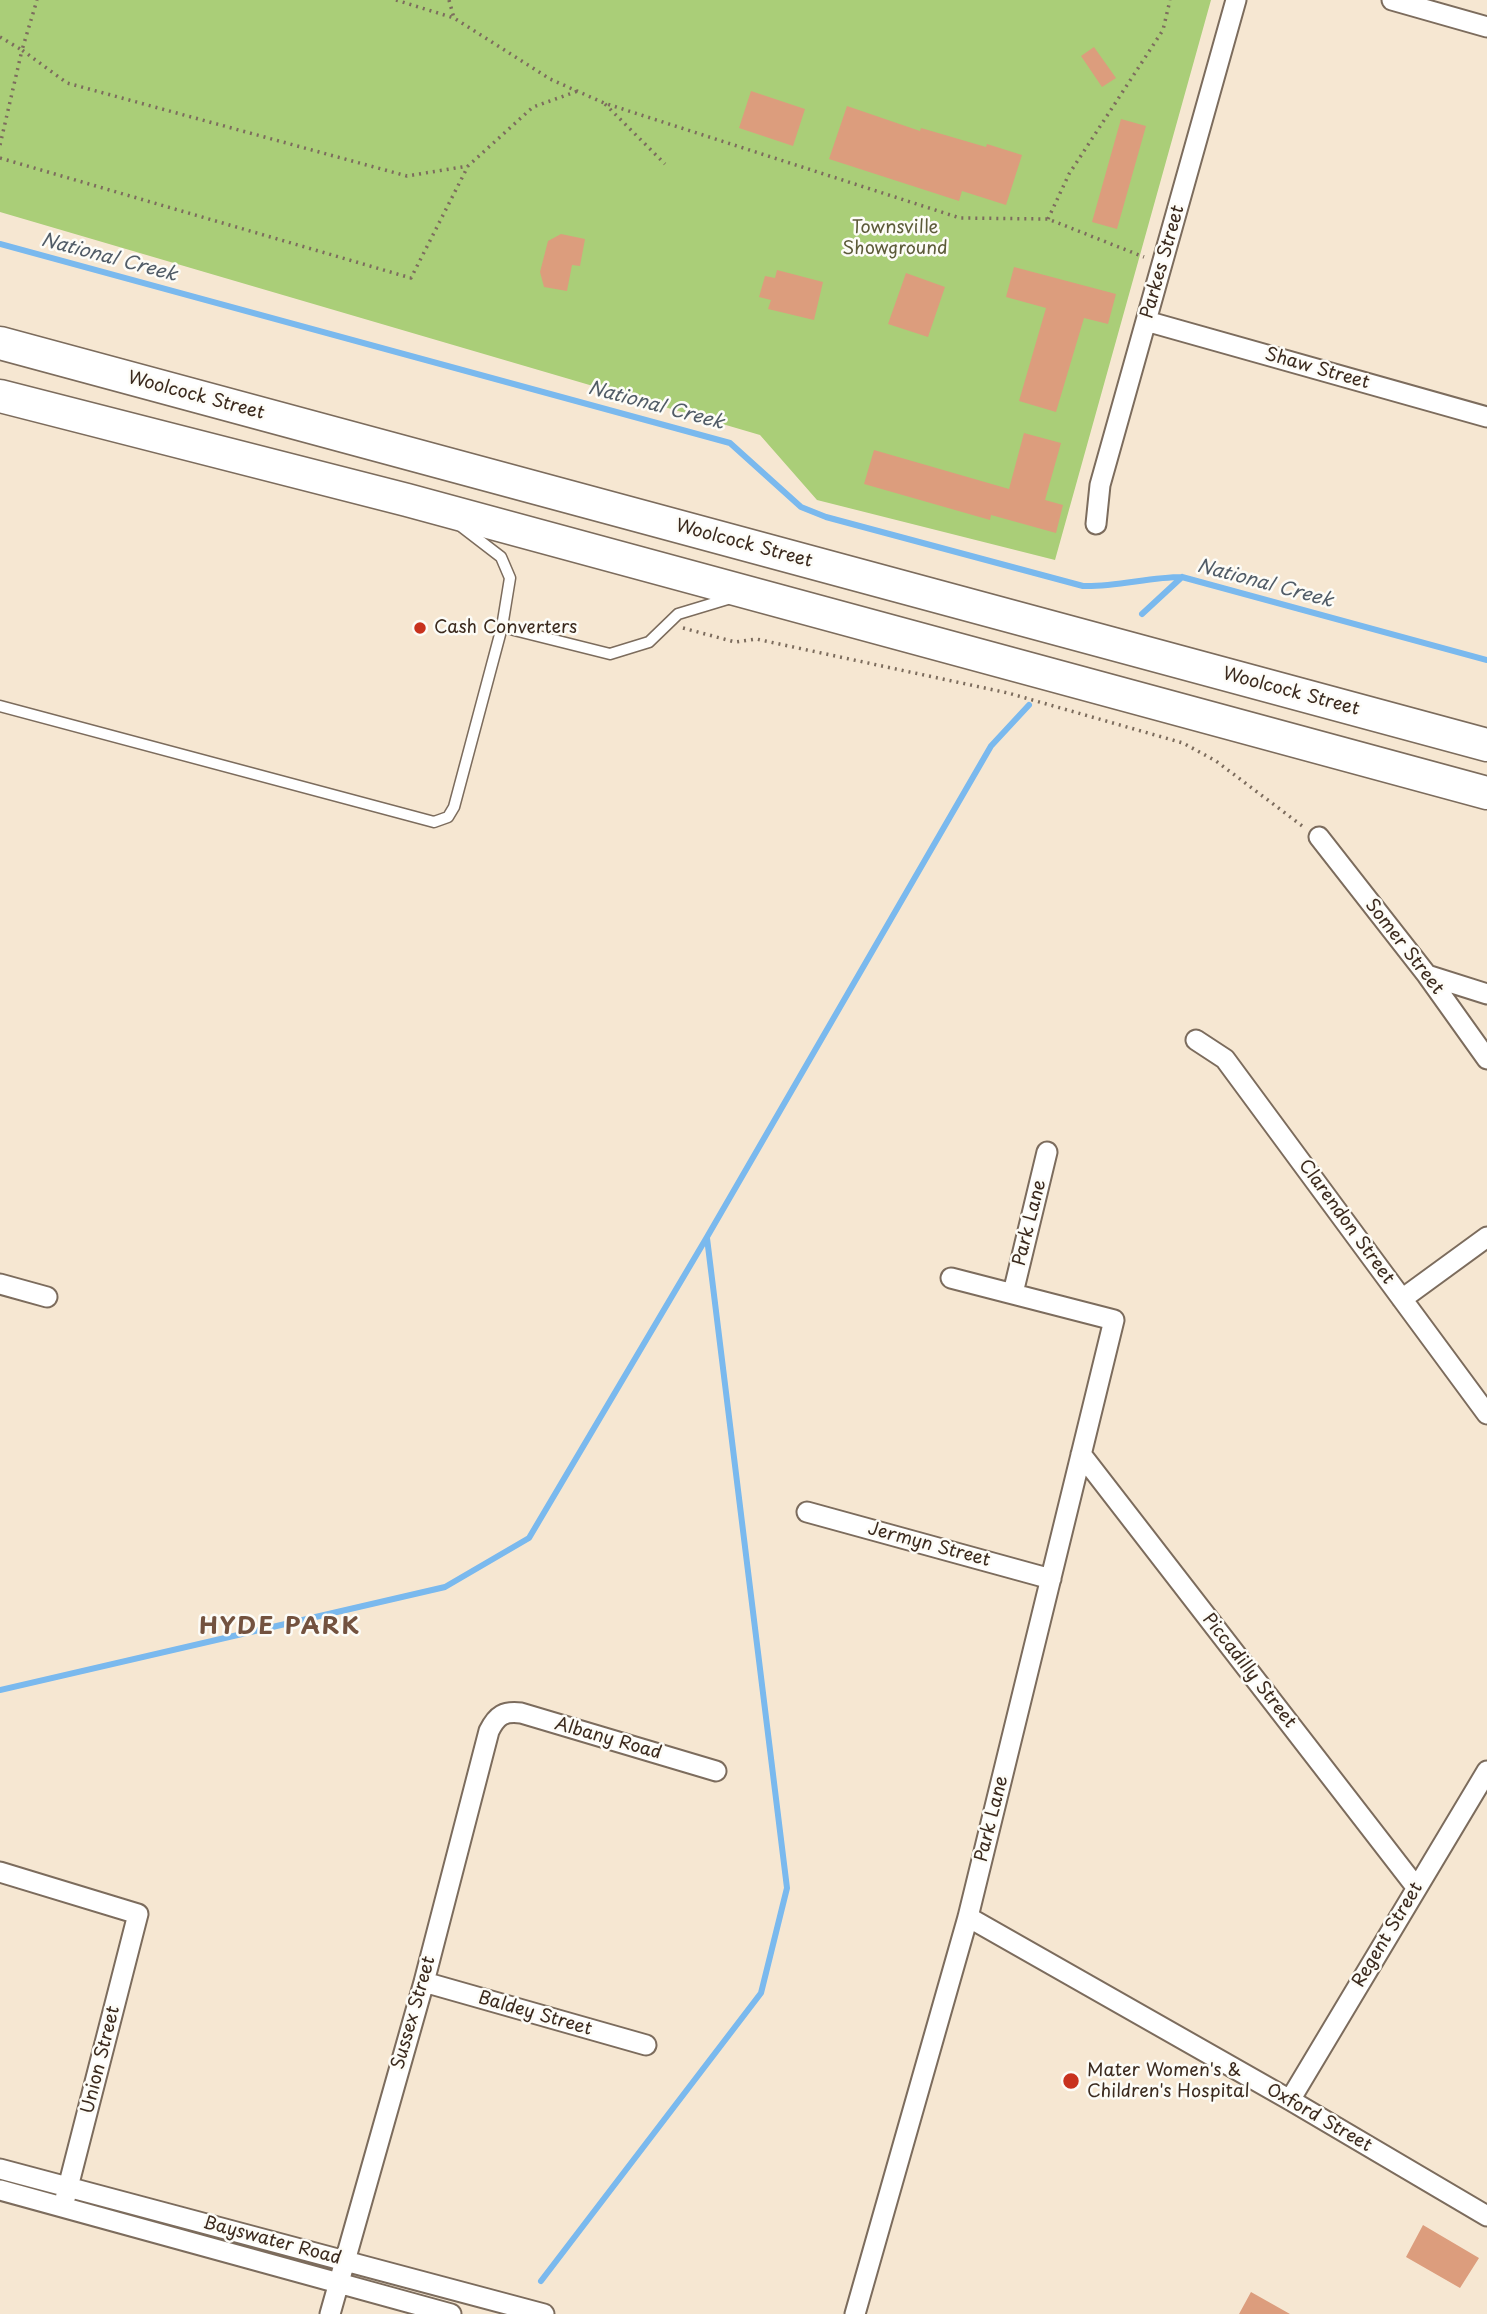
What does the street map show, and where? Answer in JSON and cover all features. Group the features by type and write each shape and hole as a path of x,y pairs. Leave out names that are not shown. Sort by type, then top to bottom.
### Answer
{"main road":[{"name":"Woolcock Street","path":"0,343 1487,745"},
{"path":"0,398 407,500 1487,793"}],"street":[{"name":"Parkes Street","path":"1096,524 1100,485 1236,0"},
{"path":"1392,0 1487,27"},
{"name":"Shaw Street","path":"1146,321 1487,417"},
{"name":"Somer Street","path":"1318,837 1427,975 1487,1059"},
{"path":"1427,975 1487,995"},
{"name":"Clarendon Street","path":"1196,1040 1225,1059 1487,1414"},
{"name":"Park Lane","path":"855,2314 968,1917 1114,1320 1013,1293 1047,1152"},
{"path":"1402,1299 1487,1237"},
{"path":"951,1278 1013,1293"},
{"path":"0,1284 47,1297"},
{"name":"Piccadilly Street","path":"1082,1454 1416,1887"},
{"name":"Jermyn Street","path":"807,1512 1051,1578"},
{"name":"Albany Road","path":"501,1714 521,1713 716,1770"},
{"name":"Sussex Street","path":"330,2314 424,1982 489,1731 501,1714"},
{"name":"Regent Street","path":"1290,2100 1487,1772"},
{"name":"Union Street","path":"0,1872 138,1914 63,2207"},
{"name":"Oxford Street","path":"968,1917 1290,2100 1487,2216"},
{"name":"Baldey Street","path":"424,1982 646,2045"},
{"name":"Bayswater Road","path":"0,2169 544,2314"},
{"name":"Bayswater Road","path":"0,2190 451,2314"}],"lane":[{"path":"0,706 435,822 448,817 454,807 502,627 510,578 501,557 464,528 407,500"},
{"path":"502,627 610,654 649,642 678,614 753,592"}],"path":[{"path":"0,145 22,50 37,0"},
{"path":"396,0 454,18 550,79 604,103 960,218 1048,219 1130,253 1162,263"},
{"path":"449,0 454,18"},
{"path":"1048,219 1069,174 1163,30 1170,0"},
{"path":"0,37 67,83 407,176 468,166"},
{"path":"0,158 411,278 468,166 533,107 578,91"},
{"path":"604,103 665,164"},
{"path":"667,624 735,642 756,639 1008,693 1183,743 1216,761 1290,819 1318,837"}],"green space":[{"name":"Townsville Showground","path":"0,0 1211,0 1055,560 817,500 760,435 0,212"}],"building":[{"path":"1094,47 1116,78 1102,87 1081,56"},
{"path":"751,91 805,109 793,146 739,128"},
{"path":"847,106 920,131 921,128 1022,155 1006,205 962,191 959,201 829,159"},
{"path":"1121,119 1146,126 1117,229 1092,222"},
{"path":"561,234 585,239 580,266 572,265 567,291 544,287 540,272 548,241"},
{"path":"1014,267 1116,294 1108,324 1084,318 1056,412 1019,401 1046,308 1006,297"},
{"path":"777,270 823,282 814,320 768,309 771,300 759,297 765,276 775,278"},
{"path":"906,273 945,287 928,337 888,324"},
{"path":"1024,433 1061,443 1045,500 1063,505 1056,533 991,515 990,520 864,484 874,450 1009,489"},
{"path":"1423,2225 1479,2258 1460,2288 1406,2257"},
{"path":"1251,2292 1290,2314 1239,2314"}],"waterway":[{"name":"National Creek","path":"0,244 730,443 801,507 826,517 1083,586 1182,577 1487,660"},
{"path":"1142,614 1182,577"},
{"path":"0,1690 445,1587 529,1538 991,746 1029,705"},
{"path":"541,2281 761,1993 787,1888 707,1238"}],"place":[{"name":"Cash Converters","path":"420,628"},
{"name":"Mater Women's & Children's Hospital","path":"1071,2081"}],"district":[{"name":"HYDE PARK","path":"280,1627"}]}
